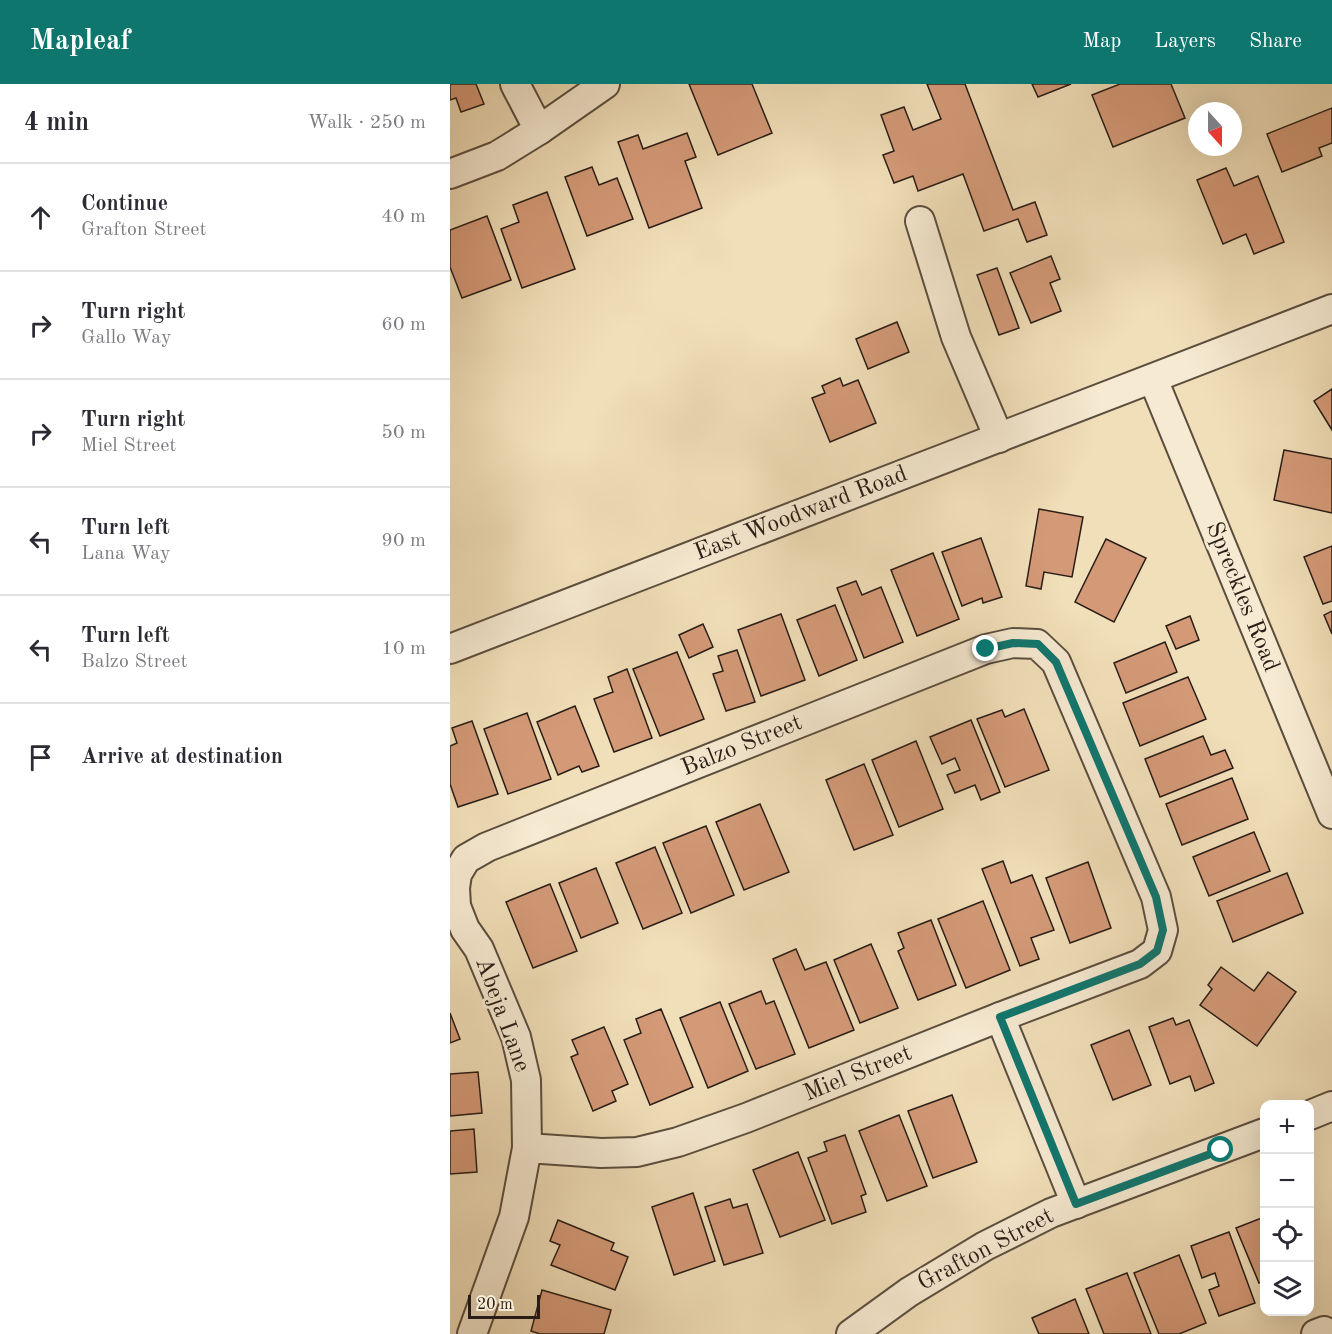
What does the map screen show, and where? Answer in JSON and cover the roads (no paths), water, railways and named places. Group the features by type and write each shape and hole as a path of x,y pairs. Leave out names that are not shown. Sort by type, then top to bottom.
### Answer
{"street":[{"path":"515,84 539,130"},
{"path":"450,174 497,156 605,84"},
{"path":"920,221 956,338 999,438"},
{"name":"East Woodward Road","path":"450,649 1332,309"},
{"name":"Spreckles Road","path":"1153,379 1332,814"},
{"name":"Balzo Street","path":"457,874 466,859 487,847 975,653 1013,643 1038,644 1056,662 1156,897 1163,930"},
{"name":"Abeja Lane","path":"457,874 456,906 465,928 479,949 516,1037 526,1080 527,1148 514,1217 472,1334"},
{"name":"Miel Street","path":"527,1148 601,1153 637,1152 678,1142 746,1118 1140,964 1157,951 1163,930"},
{"path":"1000,1017 1076,1204"},
{"path":"1314,1113 1332,1106"},
{"name":"Grafton Street","path":"851,1334 909,1292 985,1246 1051,1214 1260,1135"}]}
